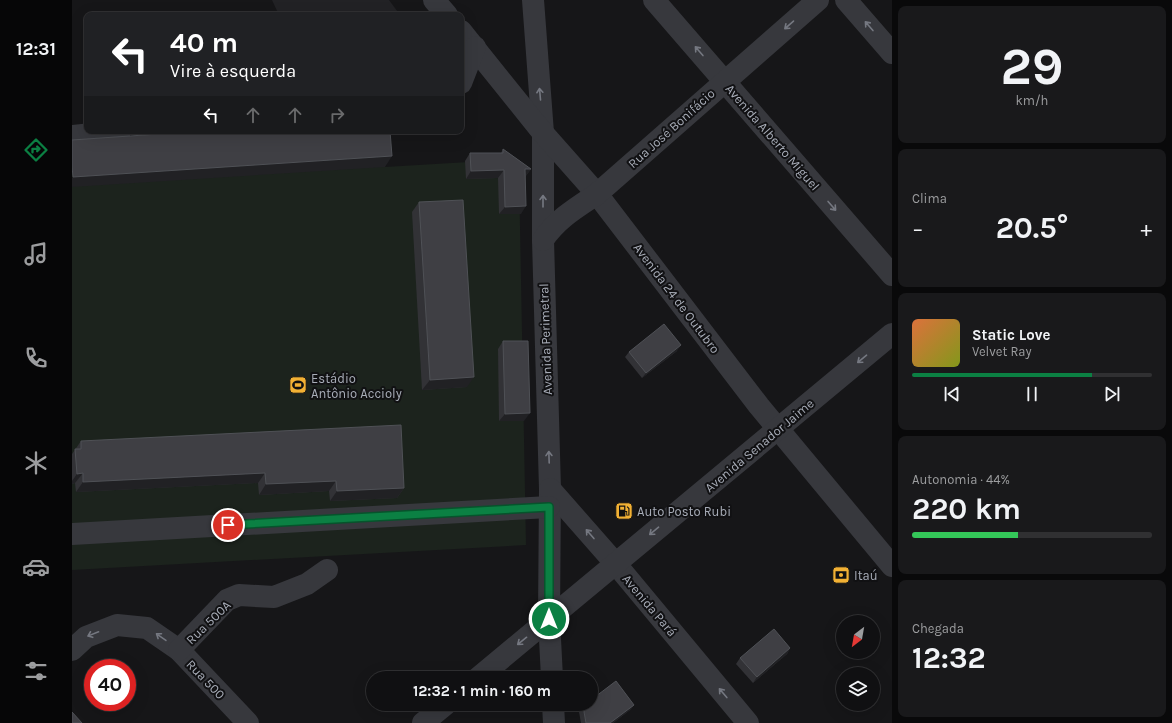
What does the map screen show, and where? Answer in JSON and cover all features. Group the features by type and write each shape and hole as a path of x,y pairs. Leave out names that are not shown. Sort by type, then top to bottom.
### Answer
{"street":[{"path":"434,0 444,12"},
{"name":"Avenida Perimetral","path":"533,0 544,133 543,240 550,498 549,619 552,671"},
{"name":"Avenida Alberto Miguel","path":"654,0 725,80 892,275"},
{"name":"Rua José Bonifácio","path":"543,240 564,215 597,194 725,80 818,0"},
{"path":"846,0 892,53"},
{"name":"Avenida 24 de Outubro","path":"464,34 544,133 597,194 778,428 892,566"},
{"path":"464,75 475,47"},
{"path":"72,136 91,134"},
{"name":"Avenida Senador Jaime","path":"486,671 892,334"},
{"path":"72,534 550,498"},
{"name":"Avenida Pará","path":"550,498 615,563 748,723"},
{"name":"Rua 500A","path":"179,650 227,600 239,595 274,597 307,584 327,570"},
{"name":"Rua 500","path":"72,650 86,637 117,625 147,628 179,650 248,723"},
{"path":"423,723 438,711"},
{"path":"553,711 554,723"}],"shaded area":[{"path":"272,0 389,0 398,12 278,12"},
{"name":"Estádio Antônio Accioly","path":"330,134 382,134 385,167 502,160 519,173 526,545 72,570 72,149"}],"building":[{"path":"159,134 390,134 392,156 73,177 72,140"},
{"path":"503,149 531,169 525,169 526,206 505,207 504,170 471,171 470,153 503,153"},
{"path":"463,200 474,377 430,380 419,202"},
{"path":"664,324 681,345 646,373 629,352"},
{"path":"503,341 528,341 530,413 505,414"},
{"path":"401,425 404,488 337,491 336,481 266,484 265,473 83,482 83,473 77,474 75,449 81,449 81,441"},
{"path":"774,629 790,648 757,677 740,658"},
{"path":"616,681 634,705 610,723 586,723 584,711 598,711 598,695"},
{"path":"72,712 82,723 72,723"}],"place":[{"name":"Estádio Antônio Accioly","path":"298,385"},
{"name":"Auto Posto Rubi","path":"624,511"},
{"name":"Itaú","path":"841,575"}],"route":[{"path":"228,525 549,507 549,619"}]}
